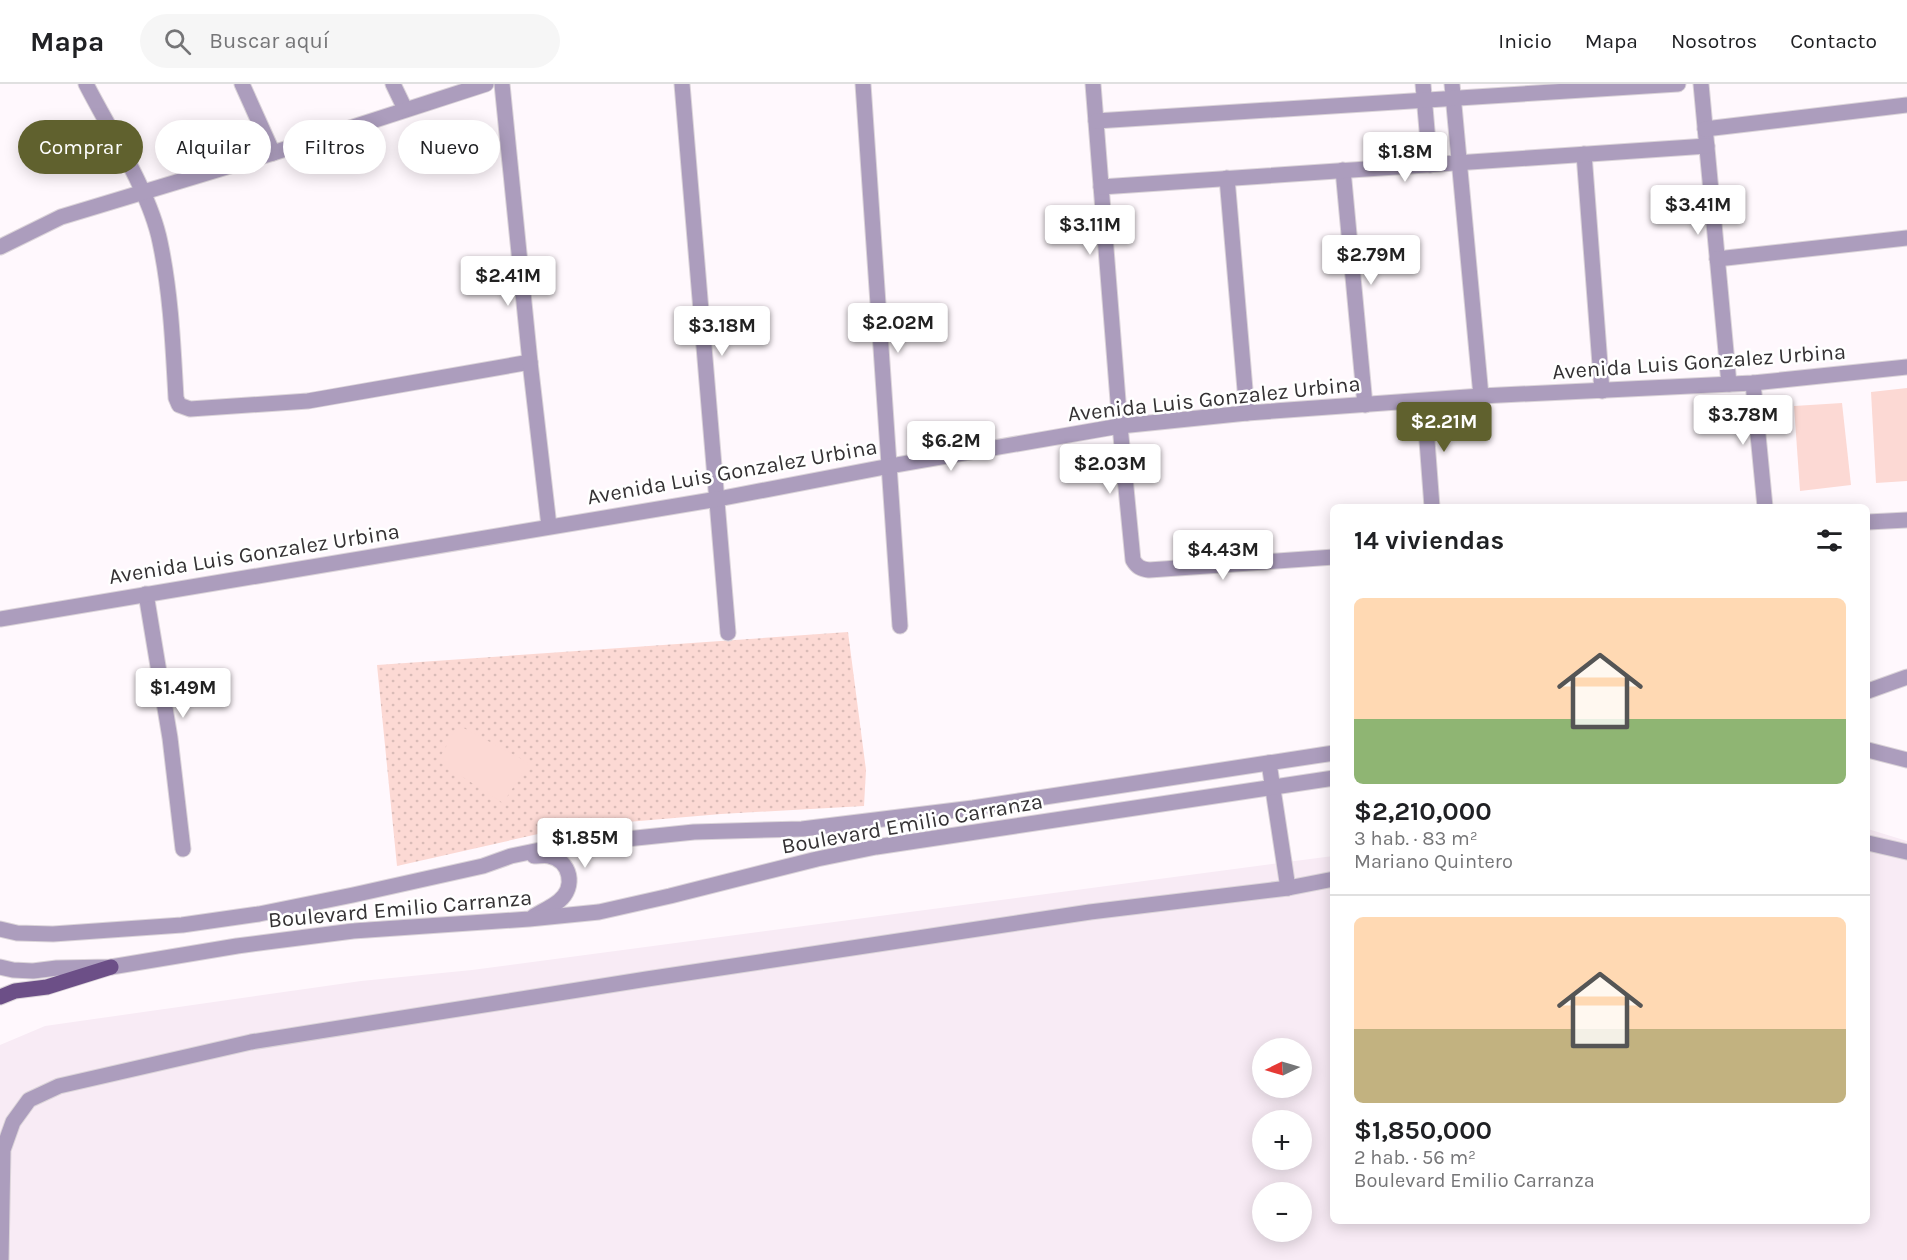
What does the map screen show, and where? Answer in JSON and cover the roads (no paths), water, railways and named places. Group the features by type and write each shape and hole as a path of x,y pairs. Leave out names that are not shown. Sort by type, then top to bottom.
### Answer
{"main road":[{"path":"0,997 15,991 46,987 111,967"}],"street":[{"path":"86,84 143,193 160,241 171,312 176,398 183,408 308,401 530,362"},
{"path":"242,84 273,153"},
{"path":"393,84 405,109"},
{"path":"0,247 61,216 273,153 486,84"},
{"path":"502,84 549,526"},
{"path":"682,84 728,633"},
{"path":"862,84 900,627"},
{"path":"1093,84 1133,560 1137,566 1149,570 1330,557"},
{"path":"1423,84 1430,165"},
{"path":"1096,121 1424,100 1452,91 1678,84"},
{"path":"1701,84 1729,384"},
{"path":"1452,91 1481,396"},
{"path":"1705,129 1907,105"},
{"path":"1101,187 1707,146"},
{"path":"1584,154 1602,391"},
{"path":"1343,170 1365,405"},
{"path":"1227,178 1247,413"},
{"path":"1717,259 1907,237"},
{"name":"Avenida Luis Gonzalez Urbina","path":"0,619 718,499 1120,426 1247,413 1481,396 1754,383 1907,367"},
{"path":"1754,383 1765,504"},
{"path":"1424,401 1432,504"},
{"path":"1870,522 1907,520"},
{"path":"146,594 170,738 183,849"},
{"path":"1870,690 1907,677"},
{"path":"1870,751 1907,760"},
{"name":"Boulevard Emilio Carranza","path":"0,929 17,933 53,934 193,924 259,914 353,895 483,866 511,856 559,846 694,832 813,828 973,808 1330,754"},
{"path":"1269,763 1288,888"},
{"name":"Boulevard Emilio Carranza","path":"0,967 33,971 111,967 237,946 353,932 599,912 876,847 1330,779"},
{"path":"1870,843 1907,852"},
{"path":"511,856 550,856 562,862 568,870 570,881 560,900 529,919"},
{"path":"1,1260 3,1150 13,1122 29,1100 59,1086 250,1042 1090,912 1288,888 1330,880"}]}
